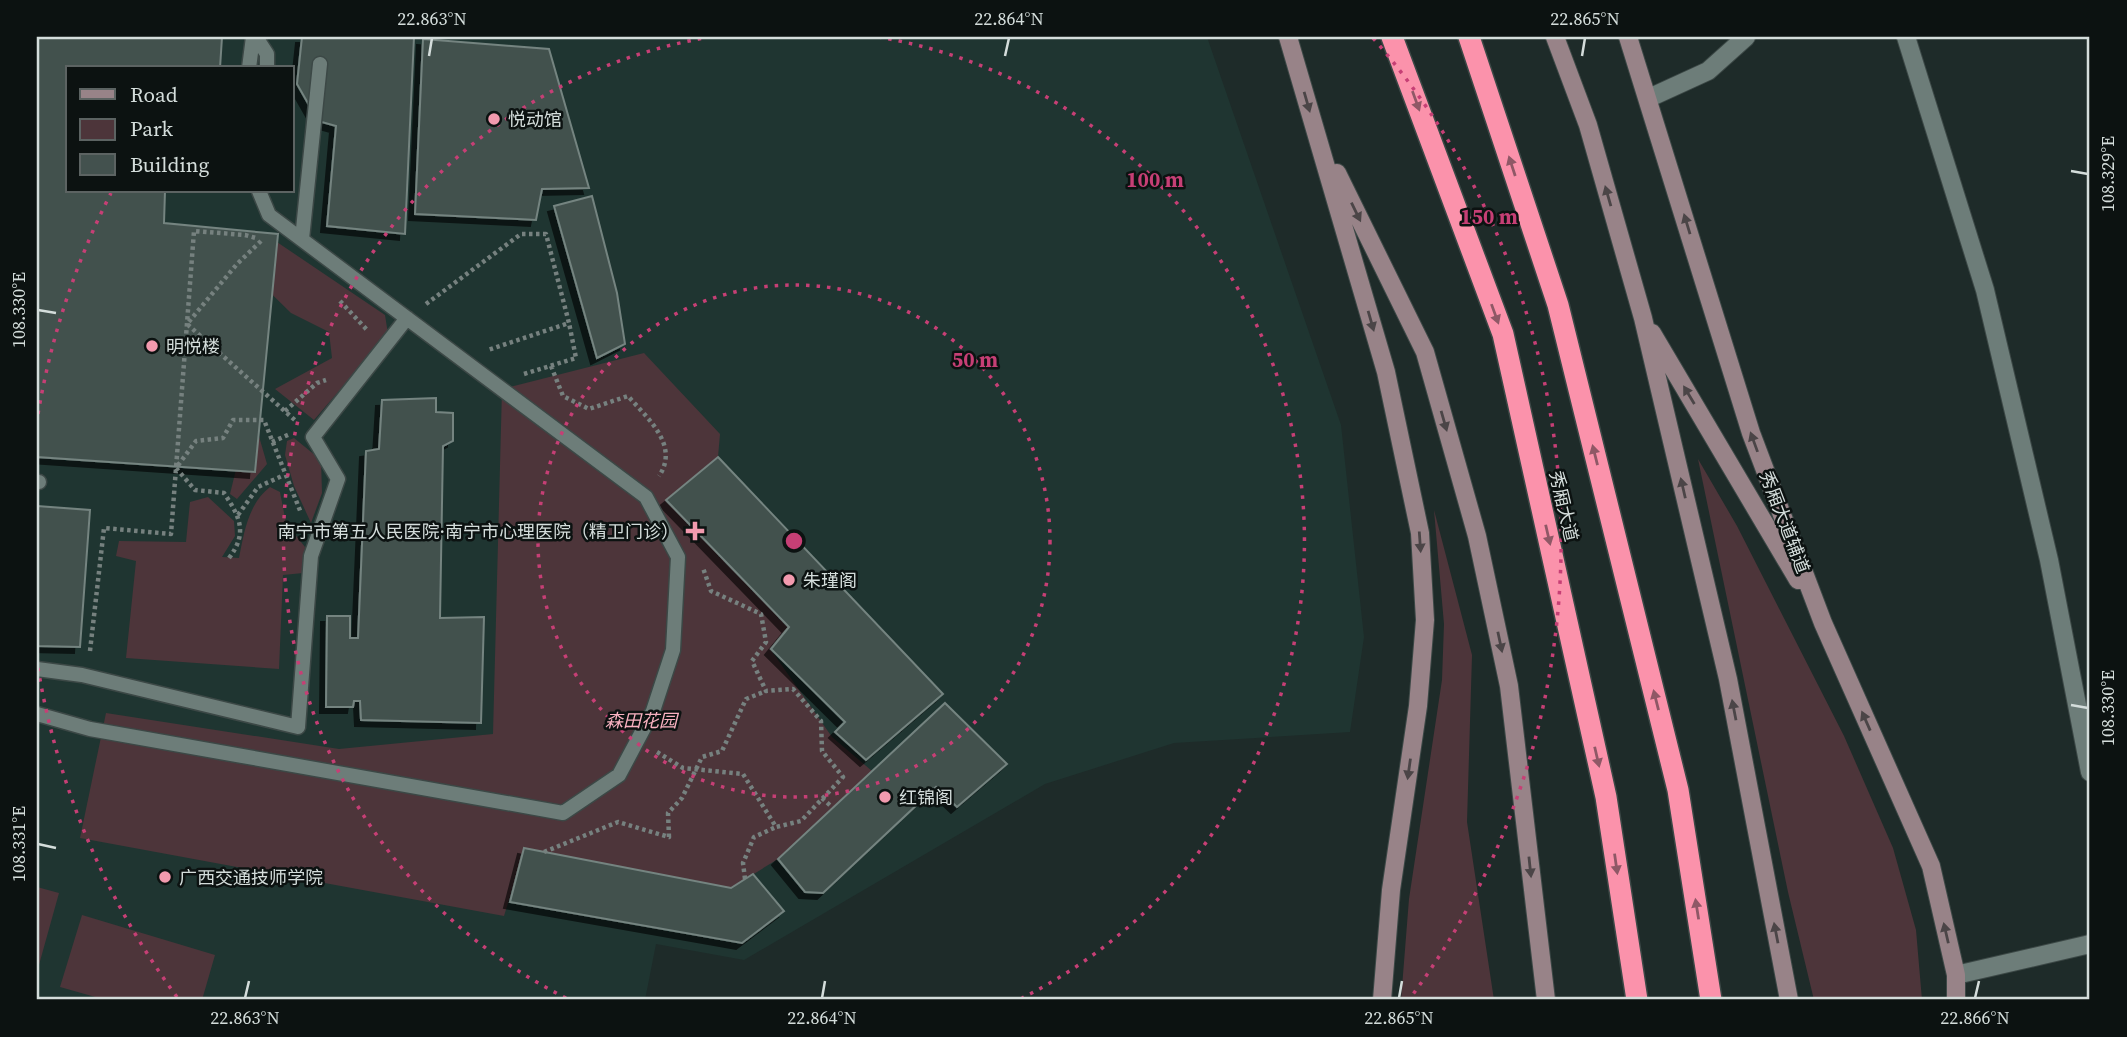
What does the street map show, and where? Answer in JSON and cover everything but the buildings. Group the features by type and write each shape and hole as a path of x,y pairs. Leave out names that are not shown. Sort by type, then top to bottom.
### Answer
{"highway":[{"name":"秀厢大道","path":"1392,37 1503,334 1606,797 1636,1000"},
{"path":"1469,37 1558,305 1678,790 1711,1000"}],"main road":[{"path":"1288,37 1386,372 1420,533 1425,620 1418,706 1391,890 1382,1000"},
{"path":"1555,37 1588,125 1643,318 1728,679 1789,1000"},
{"name":"秀厢大道辅道","path":"1628,37 1751,433 1823,623 1931,866 1956,975 1956,1000"},
{"path":"1315,129 1425,352 1476,536 1509,686 1546,1000"},
{"path":"1643,318 1823,623"}],"street":[{"path":"1649,98 1708,71 1746,37"},
{"path":"1906,37 1985,290 2049,560 2090,772"},
{"path":"1956,975 2090,944"}],"lane":[{"path":"248,66 254,37"},
{"path":"254,37 267,54 267,66"},
{"path":"302,239 320,64"},
{"path":"37,714 90,729 564,813 619,775 653,711 673,650 678,557 646,498 269,215 259,192"},
{"path":"37,669 87,676 298,727 311,556 338,479 313,437 407,318"}],"path":[{"path":"87,676 104,528 171,534 194,231 244,234 270,247"},
{"path":"407,318 521,234 546,234 576,358 495,384"},
{"path":"187,324 260,240"},
{"path":"337,298 372,335"},
{"path":"461,359 569,323"},
{"path":"187,324 313,437"},
{"path":"551,366 563,396 589,409 628,396 664,438 665,467 646,498"},
{"path":"285,411 317,383 328,379"},
{"path":"176,468 196,441 223,438 233,420 264,419 284,475 316,545"},
{"path":"176,468 195,490 224,493 238,515 240,543 229,558"},
{"path":"238,515 258,487 284,475"},
{"path":"699,559 711,592 761,614 766,642 751,661 766,691"},
{"path":"544,852 618,822 669,836 668,813 682,799 702,757 722,751 746,699 766,691 793,689 821,721 822,751 843,777 800,821 754,836 743,863 745,879"},
{"path":"638,740 683,768 743,774 776,827"},
{"path":"822,798 833,808"}],"shaded area":[{"name":"南宁市第五人民医院·南宁市心理医院（精卫门诊）","path":"37,37 1207,37 1341,425 1364,637 1350,732 1174,743 1045,784 744,960 656,944 645,1000 37,1000"}],"green space":[{"path":"271,238 385,315 388,334 314,420 275,389 332,358 329,332 291,313 246,269"},
{"name":"森田花园","path":"644,353 720,434 718,457 667,501 789,627 771,650 832,737 872,771 778,859 731,888 525,848 504,916 80,838 106,713 339,749 493,734 502,389"},
{"path":"256,426 267,464 237,499 230,494 240,453"},
{"path":"294,438 321,460 322,493 311,523 294,486 285,455 287,441"},
{"path":"1698,459 1737,526 1844,736 1893,848 1916,930 1922,1000 1814,1000 1788,892"},
{"path":"270,487 280,492 286,523 305,547 303,573 283,575 279,669 126,658 136,561 116,556 119,541 186,542 190,502 208,497 234,521 235,536 222,557 239,558 252,510"},
{"path":"1434,510 1472,655 1467,822 1494,1000 1401,1000 1409,899 1442,680 1444,624"},
{"path":"37,887 59,893 37,972"},
{"path":"82,915 215,955 202,1000 106,1000 60,987"}],"place":[{"name":"悦动馆","path":"494,119"},
{"name":"明悦楼","path":"152,346"},
{"name":"南宁市第五人民医院·南宁市心理医院（精卫门诊）","path":"695,531"},
{"name":"朱瑾阁","path":"789,580"},
{"name":"红锦阁","path":"885,797"},
{"name":"广西交通技师学院","path":"165,877"}]}
